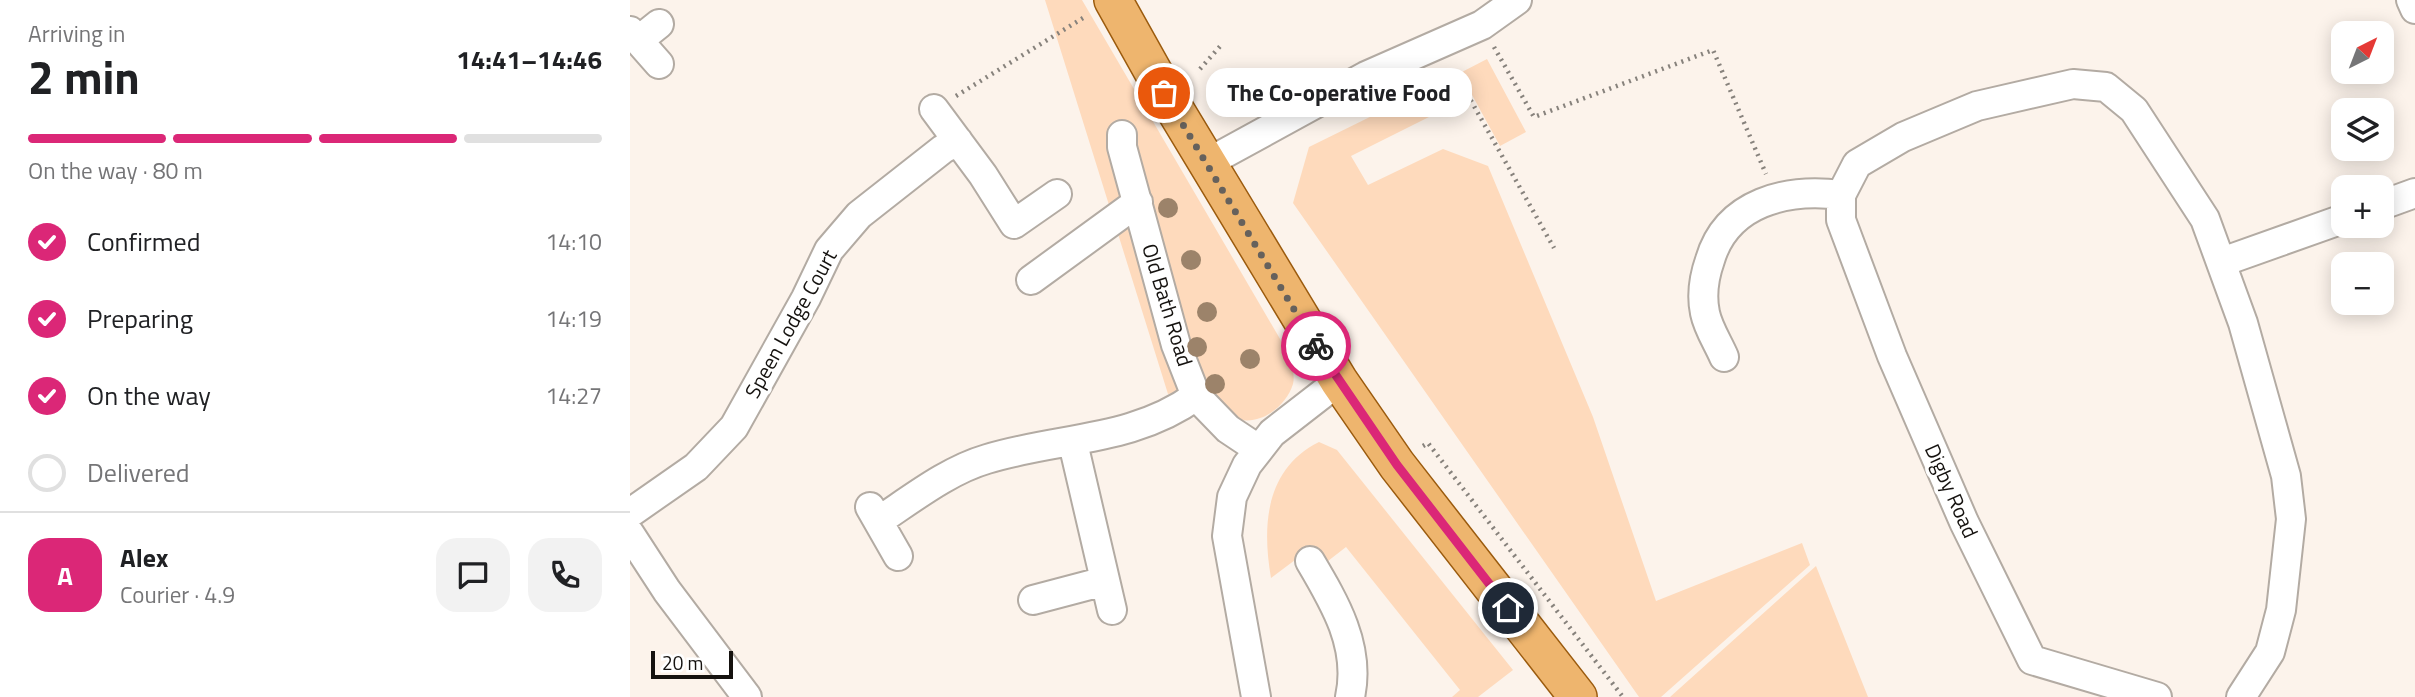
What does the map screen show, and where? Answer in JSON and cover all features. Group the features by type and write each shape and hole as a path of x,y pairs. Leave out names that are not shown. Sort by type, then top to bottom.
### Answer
{"main road":[{"path":"1098,9 1207,163 1339,381 1412,485 1578,697"}],"street":[{"path":"1207,163 1366,76 1482,25 1517,0"},
{"path":"2412,0 2415,9"},
{"path":"643,32 659,64"},
{"path":"1724,357 1705,313 1703,281 1715,241 1724,227 1772,198 1811,191 1841,195 1857,163 1903,137 1977,106 2073,84 2106,87 2134,110 2205,219 2243,323 2286,476 2291,519 2281,610 2270,652 2241,697"},
{"path":"934,109 1014,223 1057,194"},
{"name":"Old Bath Road","path":"1122,135 1122,147 1176,345 1196,396 1228,429 1258,449"},
{"name":"Speen Lodge Court","path":"630,513 696,467 734,427 806,298 829,250 859,215 943,149 958,141"},
{"path":"2394,201 2415,193"},
{"name":"Digby Road","path":"1841,195 1841,220 1892,356 1964,522 2032,660 2157,697"},
{"path":"1031,280 1138,202"},
{"path":"2222,262 2331,223"},
{"path":"1256,697 1227,536 1232,497 1258,449 1303,407 1339,381"},
{"path":"898,556 874,512 923,492 985,459 1073,443 1164,416 1196,396"},
{"path":"1073,443 1112,610"},
{"path":"630,534 667,591 747,697"},
{"path":"1310,561 1329,592 1352,648 1354,679 1350,697"},
{"path":"1032,600 1105,581"}],"path":[{"path":"934,109 1098,9"},
{"path":"1482,25 1534,117 1713,50 1772,198"},
{"path":"1200,69 1223,43"},
{"path":"1457,76 1553,248"},
{"path":"1428,443 1623,697"}],"shaded area":[{"path":"1045,0 1082,0 1290,356 1293,384 1284,401 1270,414 1252,420 1232,417 1199,387 1168,394"},
{"path":"1487,59 1526,132 1500,146 1460,73"},
{"path":"1451,77 1463,100 1351,156 1368,185 1443,149 1488,166 1593,417 1656,601 1802,543 1810,565 1661,697 1639,697 1293,203 1309,147"},
{"path":"1319,442 1337,450 1513,670 1478,697 1452,697 1460,690 1346,547 1319,568 1307,551 1271,578 1267,539 1271,501 1287,467 1301,453"},
{"path":"1816,566 1868,697 1670,697"}],"way so far":[{"path":"1164,93 1316,346"}],"place":[{"name":"The Co-operative Food","path":"1164,93"}],"route":[{"path":"1316,346 1397,465 1508,608"}]}
